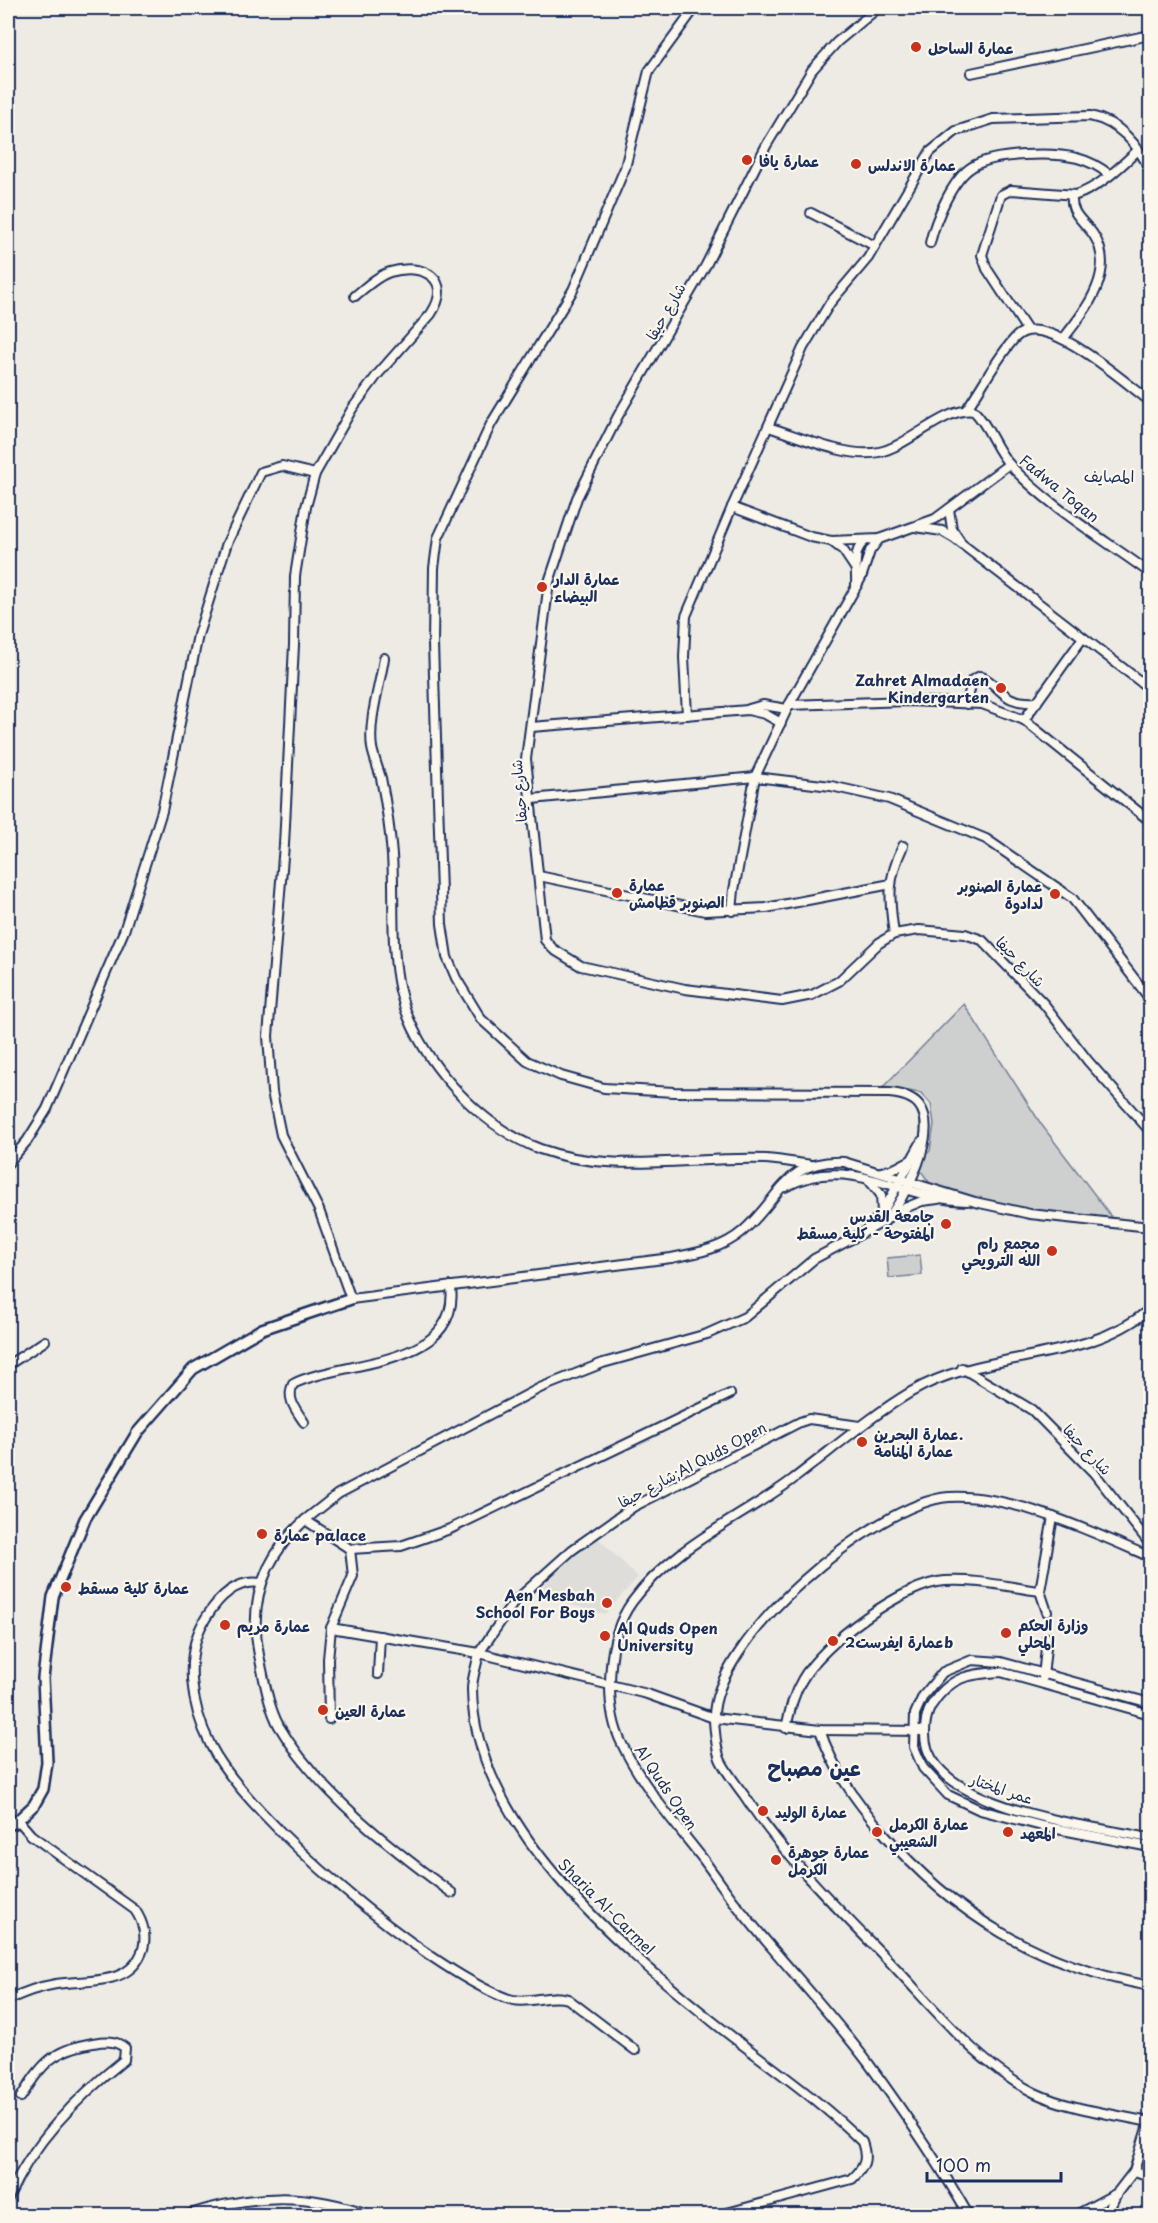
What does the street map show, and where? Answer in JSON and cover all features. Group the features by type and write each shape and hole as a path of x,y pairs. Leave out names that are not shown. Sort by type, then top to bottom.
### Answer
{"street":[{"path":"695,8 649,71 625,168 573,291 491,424 438,538 434,568 433,644 442,924 447,957 456,978 481,1019 527,1061 561,1076 604,1088 674,1092 889,1092 906,1095 919,1104 926,1119 924,1138 894,1212"},
{"name":"شارع حيفا","path":"879,8 837,42 812,70 766,146 706,265 618,416 577,498 549,582 526,759 545,940 553,949 581,966 685,989 782,1001 812,995 839,981 879,943 894,934 920,930 965,934 982,940 1044,1004 1088,1061 1150,1131"},
{"path":"971,73 1150,35"},
{"path":"687,715 684,657 686,616 732,507 803,348 830,303 875,246 930,152 956,130 993,119 1090,116 1102,118 1123,131 1138,150 1150,171"},
{"path":"1027,330 987,269 982,255 1001,195 1011,189 1072,195 1085,193 1138,150"},
{"path":"930,243 935,220 962,177 972,166 1002,158 1061,155 1091,163 1110,175"},
{"path":"1063,339 1096,293 1101,275 1100,254 1094,235 1072,208 1072,195"},
{"path":"811,213 875,246"},
{"path":"351,1299 319,1210 281,1135 272,1092 268,1036 284,845 294,645 295,576 306,507 315,474 352,409 378,374 437,305 437,282 432,274 415,268 389,273 355,296"},
{"path":"768,427 848,452 878,452 900,446 958,411 966,410 1016,336 1027,330 1043,330 1063,339 1150,401"},
{"name":"Fadwa Toqan","path":"966,410 974,411 981,418 1009,464 1056,505 1150,573"},
{"path":"732,507 811,537 831,541 879,539 935,519 1009,464"},
{"path":"8,1162 27,1141 47,1109 124,931 159,820 198,635 227,543 261,472 282,466 315,474"},
{"path":"949,509 952,529 962,545"},
{"path":"912,526 942,531 1150,689"},
{"path":"856,587 856,552 860,544 868,539"},
{"path":"732,911 755,777 788,707 861,578 870,551 879,539"},
{"path":"831,541 843,550 856,570"},
{"path":"1024,720 1082,639"},
{"path":"384,658 372,731 372,748 381,780 392,854 395,946 400,992 412,1024 435,1065 465,1100 505,1132 531,1145 588,1160 640,1163 767,1159 812,1165"},
{"path":"967,704 972,680 980,676 1003,695 1025,703 1037,702"},
{"path":"531,727 748,710 763,705 788,707 908,701 982,704 1024,720 1150,821"},
{"path":"748,710 765,714 781,723"},
{"path":"532,799 755,777 831,786 889,799 986,839 1072,898 1150,999"},
{"path":"894,934 891,871 903,846"},
{"path":"539,876 705,911 766,908 891,884"},
{"path":"877,1172 916,1160"},
{"path":"916,1160 923,1181 933,1188"},
{"path":"8,1825 18,1820 34,1805 43,1789 47,1762 43,1678 53,1597 85,1519 137,1433 193,1370 262,1329 351,1299 670,1258 712,1249 742,1232 765,1209 792,1175 825,1161 844,1162 877,1172 941,1199"},
{"path":"778,1190 815,1174 848,1173 904,1185 933,1188 975,1202"},
{"path":"867,1178 880,1195 881,1215"},
{"path":"855,1236 881,1215 904,1185"},
{"path":"452,1893 395,1848 325,1785 299,1755 278,1724 256,1642 255,1617 265,1572 284,1539 338,1494 540,1388 603,1363 707,1334 745,1317 814,1258 885,1221 894,1212 914,1204 941,1199 975,1202 1065,1219 1150,1227"},
{"path":"304,1422 291,1401 290,1391 293,1384 303,1379 408,1352 437,1334 449,1321 453,1304 451,1287"},
{"path":"962,1368 1070,1349 1117,1332 1150,1309"},
{"path":"8,1365 45,1341"},
{"name":"شارع حيفا","path":"962,1368 1032,1410 1094,1473 1150,1544"},
{"name":"Al Quds Open","path":"962,1368 913,1391 860,1426 790,1481 674,1558 631,1603 618,1634 609,1684 611,1709 621,1743 677,1828 734,1903 868,2062 969,2216"},
{"path":"305,1520 350,1549 401,1546 450,1529 730,1394"},
{"name":"شارع حيفا;Al Quds Open","path":"479,1653 513,1602 572,1550 633,1507 800,1422 809,1419 860,1426"},
{"path":"1106,2216 1117,2193 1134,2171 1150,2119 1096,2111 1036,2093 992,2066 836,1909 758,1816 720,1760 714,1718 718,1692 736,1656 766,1616 806,1576 902,1511 931,1499 967,1497 988,1500 1053,1517 1087,1528 1150,1557"},
{"path":"1047,1612 1040,1591 1053,1517"},
{"path":"329,1719 328,1659 331,1628 353,1576 350,1549"},
{"path":"786,1728 794,1695 817,1658 861,1621 914,1588 944,1581 1040,1591"},
{"path":"261,1583 245,1582 224,1595 198,1629 191,1648 193,1686 203,1726 211,1747 227,1772 259,1808 316,1864 407,1940 472,1982 506,1998 515,2001 559,1996 568,1999 635,2050"},
{"path":"331,1628 479,1653 675,1702 714,1718 786,1728 925,1731"},
{"path":"378,1674 380,1636"},
{"path":"1043,1684 1042,1673 1047,1638"},
{"name":"Sharia Al-Carmel","path":"479,1653 472,1686 475,1724 491,1776 515,1820 555,1878 642,1961 862,2142 866,2155 862,2169 852,2179 716,2216"},
{"path":"1150,1703 1001,1662 972,1660 943,1672 923,1696 915,1714 914,1731 914,1747 923,1768 948,1795 980,1810 1042,1826 1150,1847"},
{"name":"عمر المختار","path":"1150,1714 1001,1672 977,1674 954,1680 933,1704 926,1717 924,1746 934,1766 955,1785 985,1800 1044,1816 1150,1838"},
{"path":"820,1730 829,1757 856,1801 933,1886 968,1913 1030,1949 1111,1979 1150,1986"},
{"path":"8,2000 29,1990 114,1978 128,1972 136,1964 145,1942 142,1921 135,1910 120,1897 37,1840 18,1820"},
{"path":"8,2198 35,2149 96,2082 124,2060 125,2048 114,2042 104,2041 58,2051 36,2073 21,2097"},
{"path":"1134,2171 1150,2176"},
{"path":"1074,2216 1117,2193"},
{"path":"184,2216 219,2204 254,2198 309,2199 350,2207 373,2216"}],"shaded area":[{"path":"964,1004 1041,1124 1117,1224 1050,1217 933,1188 919,1168 919,1161 930,1151 934,1124 931,1104 921,1093 883,1087"},
{"path":"920,1255 922,1275 889,1278 887,1258"},
{"path":"598,1538 638,1577 605,1614 535,1595 569,1559"}],"place":[{"name":"عمارة الساحل","path":"916,47"},
{"name":"عمارة يافا","path":"747,160"},
{"name":"عمارة الاندلس","path":"856,164"},
{"name":"عمارة الدار البيضاء","path":"542,587"},
{"name":"Zahret Almadaen Kindergarten","path":"1001,688"},
{"name":"عمارة الصنوبر قطامش","path":"617,893"},
{"name":"عمارة الصنوبر لدادوة","path":"1055,894"},
{"name":"جامعة القدس المفتوحة - كلية مسقط","path":"946,1224"},
{"name":"مجمع رام الله الترويحي","path":"1052,1251"},
{"name":"عمارة البحرين. عمارة المنامة","path":"862,1442"},
{"name":"عمارة palace","path":"262,1534"},
{"name":"عمارة كلية مسقط","path":"66,1587"},
{"name":"Aen Mesbah School For Boys","path":"607,1603"},
{"name":"عمارة مريم","path":"225,1625"},
{"name":"وزارة الحكم المحلي","path":"1006,1633"},
{"name":"Al Quds Open University","path":"605,1636"},
{"name":"عمارة ايفرست2b","path":"833,1641"},
{"name":"عمارة العين","path":"323,1710"},
{"name":"عمارة الوليد","path":"763,1811"},
{"name":"عمارة الكرمل الشعيبي","path":"877,1832"},
{"name":"المعهد","path":"1008,1832"},
{"name":"عمارة جوهرة الكرمل","path":"776,1860"}],"district":[{"name":"المصايف","path":"1109,475"},
{"name":"عين مصباح","path":"814,1767"}]}
